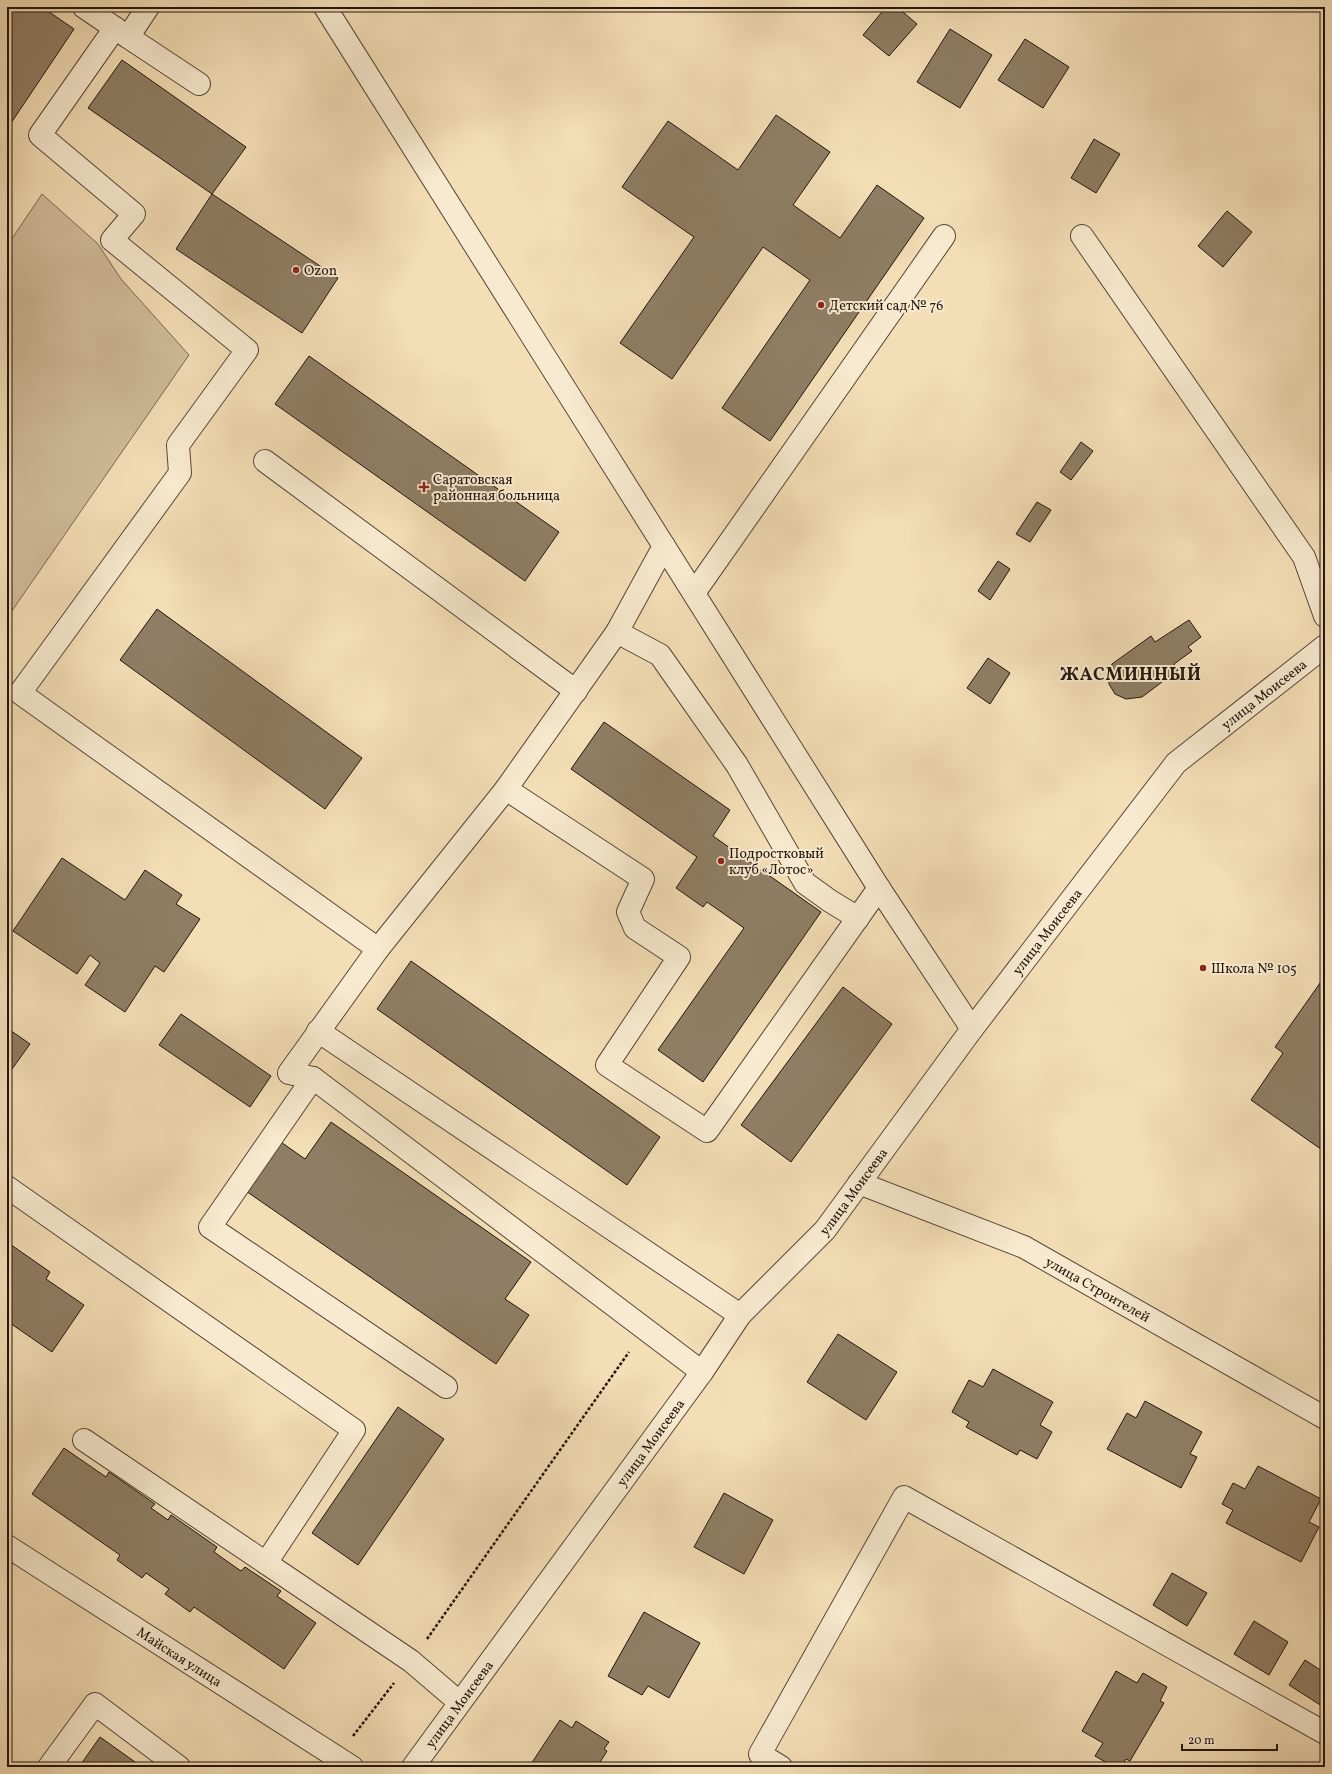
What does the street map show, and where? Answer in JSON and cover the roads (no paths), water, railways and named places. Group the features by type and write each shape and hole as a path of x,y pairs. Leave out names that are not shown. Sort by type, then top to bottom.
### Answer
{"street":[{"path":"84,7 199,84"},
{"path":"148,7 121,33 40,135 134,214 112,240 247,350 178,445 180,473 14,688 378,949"},
{"path":"324,7 879,888 972,1029"},
{"path":"694,593 944,236"},
{"path":"1082,236 1304,557 1325,616"},
{"path":"265,461 576,691"},
{"path":"664,546 617,632 576,691 506,789 378,949 289,1073 312,1078 702,1372"},
{"path":"617,632 660,655 737,765 805,883 830,901 858,918"},
{"name":"улица Моисеева","path":"413,1767 702,1372 740,1315 825,1230 972,1029 1176,763 1325,646"},
{"path":"506,789 643,880 628,912 634,928 679,957 607,1065 707,1131 879,888"},
{"path":"318,1031 740,1315"},
{"path":"312,1078 210,1227 446,1387"},
{"name":"улица Строителей","path":"859,1183 1024,1247 1325,1418"},
{"path":"7,1187 354,1430 266,1563"},
{"path":"84,1440 411,1661 460,1702"},
{"path":"781,1767 760,1754 904,1497 1325,1733"},
{"name":"Майская улица","path":"7,1546 345,1762"},
{"path":"49,1767 95,1704 179,1767"}],"place":[{"name":"Ozon","path":"296,270"},
{"name":"Детский сад № 76","path":"821,305"},
{"name":"Саратовская районная больница","path":"424,487"},
{"name":"Подростковый клуб «Лотос»","path":"721,861"},
{"name":"Школа № 105","path":"1203,968"}],"district":[{"name":"ЖАСМИННЫЙ","path":"1131,674"}]}
